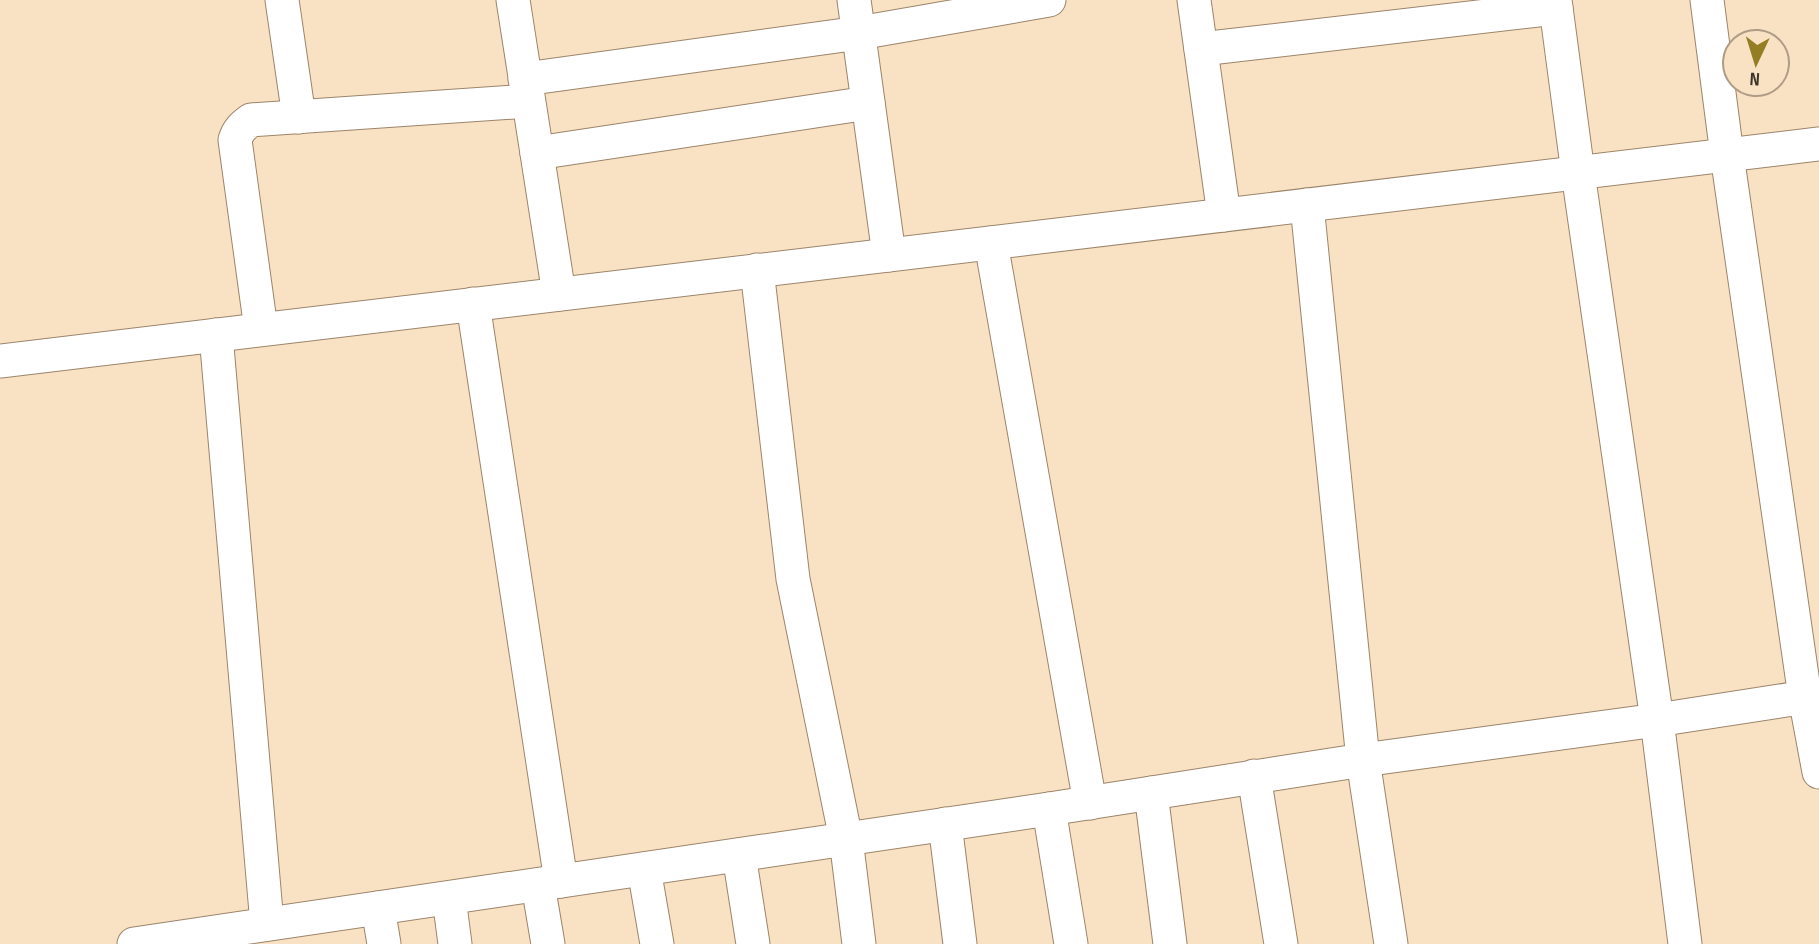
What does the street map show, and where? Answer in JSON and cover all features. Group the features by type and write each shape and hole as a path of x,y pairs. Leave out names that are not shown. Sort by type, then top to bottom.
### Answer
{"street":[{"path":"282,0 299,117"},
{"path":"854,0 889,255"},
{"path":"261,329 235,140 243,125 251,120 299,117 527,90 1049,0"},
{"path":"1194,0 1224,215"},
{"path":"1707,0 1727,155 1812,696 1819,772"},
{"path":"520,1 527,90 559,294"},
{"path":"1200,49 1555,4 1657,720 1685,944"},
{"path":"537,153 868,103"},
{"path":"0,360 1819,144"},
{"path":"1307,205 1363,760 1391,944"},
{"path":"991,243 1090,803"},
{"path":"757,270 793,579 846,839 859,944"},
{"path":"473,304 550,883 548,944"},
{"path":"216,335 267,924"},
{"path":"134,944 1090,803 1254,776 1812,696"},
{"path":"1254,776 1281,944"},
{"path":"1152,793 1170,944"},
{"path":"1049,809 1071,944"},
{"path":"945,824 960,944"},
{"path":"738,855 753,944"},
{"path":"644,869 657,944"},
{"path":"449,898 455,944"},
{"path":"378,908 383,944"}]}
